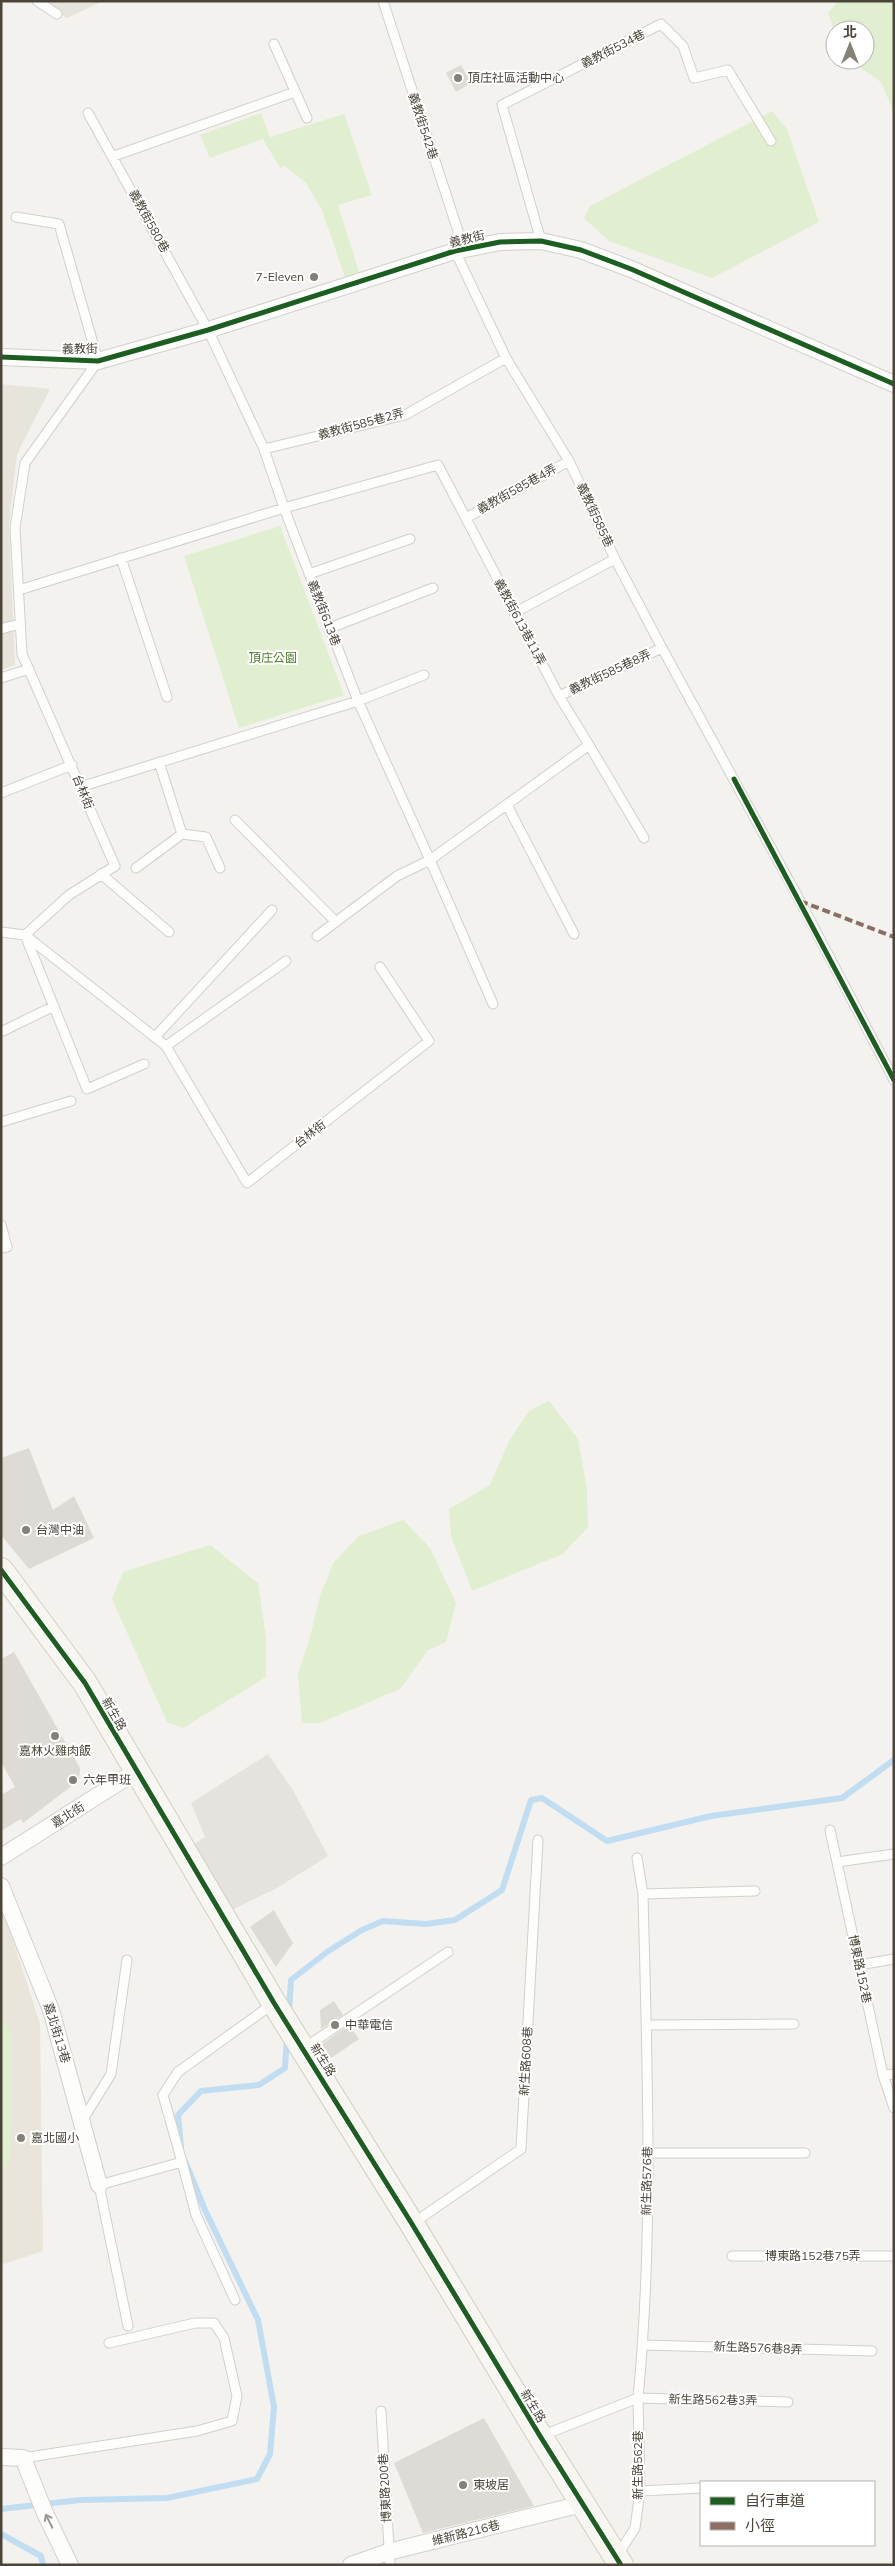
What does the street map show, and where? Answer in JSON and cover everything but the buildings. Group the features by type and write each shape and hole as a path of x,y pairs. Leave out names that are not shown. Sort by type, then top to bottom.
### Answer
{"street":[{"name":"義教街","path":"1,357 98,360 208,330 455,251 500,242 541,241 581,250 631,269 894,384"},
{"name":"新生路","path":"1,1570 85,1683 135,1772 274,2003 304,2048 540,2436 619,2561"},
{"name":"嘉北街","path":"1,1857 135,1772"},
{"name":"嘉北街13巷","path":"1,1886 51,2010 99,2185"},
{"path":"1,2457 23,2458 45,2513 70,2565"},
{"name":"維新路216巷","path":"351,2565 389,2558 582,2504"}],"lane":[{"path":"38,1 57,14"},
{"name":"義教街542巷","path":"383,1 458,232 455,251"},
{"name":"義教街534巷","path":"541,241 502,106 661,24 683,46 694,78 728,70 771,141"},
{"path":"274,44 308,118"},
{"path":"114,156 295,92"},
{"name":"義教街580巷","path":"88,113 114,156 208,330"},
{"path":"16,217 59,224 98,360"},
{"name":"義教街585巷","path":"455,251 506,358 569,461 615,559 894,1080"},
{"name":"義教街613巷","path":"208,330 264,449 284,508 358,701 493,1004"},
{"name":"義教街585巷2弄","path":"264,449 405,415 506,358"},
{"name":"台林街","path":"98,360 25,463 15,528 22,654 115,866 69,895 25,935 166,1046 247,1183 429,1041 380,967"},
{"name":"義教街585巷4弄","path":"466,518 569,461"},
{"name":"義教街613巷11弄","path":"284,508 438,464 559,696 644,838"},
{"path":"19,590 284,508"},
{"path":"309,574 410,538"},
{"path":"121,558 168,696"},
{"path":"514,612 615,559"},
{"path":"330,628 433,588"},
{"path":"1,629 20,624"},
{"name":"義教街585巷8弄","path":"559,696 662,648"},
{"path":"1,678 29,669"},
{"path":"80,787 358,701 424,675"},
{"path":"317,936 397,876 430,860 589,745"},
{"path":"159,762 182,834"},
{"path":"1,793 72,765"},
{"path":"507,805 574,934"},
{"path":"235,820 336,922"},
{"path":"136,868 182,834 206,837 220,868"},
{"path":"101,874 169,932"},
{"path":"155,1037 272,910"},
{"path":"1,932 25,935 87,1089 144,1064"},
{"path":"166,1046 286,960"},
{"path":"3,1031 54,1006"},
{"path":"1,1122 71,1101"},
{"path":"1,1225 7,1247 1,1248"},
{"name":"博東路152巷","path":"830,1830 883,2075 894,2108"},
{"name":"新生路608巷","path":"412,2224 522,2149 538,1840"},
{"path":"837,1862 894,1854"},
{"name":"新生路576巷","path":"637,1858 643,1894 648,2153 643,2345 638,2398"},
{"path":"643,1894 755,1891"},
{"path":"304,2048 448,1952"},
{"path":"859,1965 894,1959"},
{"path":"82,2121 111,2074 127,1960"},
{"path":"235,2300 196,2215 163,2095 178,2072 274,2003"},
{"path":"646,2025 794,2024"},
{"path":"883,2075 894,2074"},
{"path":"648,2153 805,2153"},
{"path":"128,2326 99,2185 182,2162"},
{"name":"博東路152巷75弄","path":"732,2256 894,2256"},
{"path":"23,2458 197,2431 232,2421 237,2396 224,2338 214,2323 195,2323 109,2343"},
{"name":"新生路576巷8弄","path":"643,2345 872,2351"},
{"path":"540,2436 638,2398"},
{"name":"新生路562巷3弄","path":"638,2398 788,2402"},
{"name":"新生路562巷","path":"619,2561 635,2528 640,2491 638,2398"},
{"name":"博東路200巷","path":"380,2411 389,2558"},
{"path":"640,2491 700,2488"}],"shaded area":[{"path":"39,1 103,1 67,18"},
{"path":"1,384 50,389 17,454 9,525 15,665 1,670"},
{"path":"268,1754 293,1790 328,1856 277,1888 230,1911 193,1845 205,1837 191,1803"},
{"name":"嘉北國小","path":"1,1902 40,2024 43,2251 1,2265"}],"green space":[{"path":"838,1 894,1 894,113 881,82 864,70 875,70 875,20 831,20 828,13"},
{"path":"772,111 787,129 819,222 712,278 609,241 584,218 590,206"},
{"path":"261,113 270,137 344,114 372,195 338,205 359,272 345,277 322,210 306,183 285,166 280,168 263,139 210,158 200,135"},
{"name":"頂庄公園","path":"280,526 344,695 239,728 184,556"},
{"path":"549,1401 578,1439 587,1489 588,1527 563,1554 472,1591 451,1536 449,1509 490,1485 509,1441 529,1411"},
{"path":"403,1520 430,1548 456,1603 446,1642 428,1650 400,1689 320,1723 302,1723 298,1673 309,1641 320,1596 334,1562 359,1536"},
{"path":"210,1545 258,1583 266,1638 266,1677 183,1728 167,1722 112,1599 123,1572"},
{"path":"1,2014 12,2032 12,2124 10,2159 1,2174"}],"waterway":[{"path":"289,2012 291,1980 327,1952 362,1930 383,1921 426,1924 455,1920 502,1890 531,1800 542,1798 607,1841 711,1816 842,1798 894,1760"},
{"path":"181,2147 178,2115 201,2091 259,2085 285,2068 287,2037"},
{"path":"1,2509 80,2500 167,2498 257,2479 270,2454 274,2407 258,2320 205,2210 185,2161"},
{"path":"1,2534 41,2556 43,2565"}],"marked path":[{"path":"800,901 894,937"}],"cycle path":[{"path":"1,357 98,361 208,330 455,251 500,242 541,241 581,250 631,269 894,384"},
{"path":"734,779 894,1080"},
{"path":"1,1570 85,1683 274,2003 621,2565"}],"place":[{"name":"頂庄社區活動中心","path":"458,78"},
{"name":"7-Eleven","path":"314,277"},
{"name":"台灣中油","path":"26,1530"},
{"name":"嘉林火雞肉飯","path":"55,1736"},
{"name":"六年甲班","path":"73,1780"},
{"name":"中華電信","path":"335,2025"},
{"name":"嘉北國小","path":"21,2138"},
{"name":"東坡居","path":"463,2485"}]}
